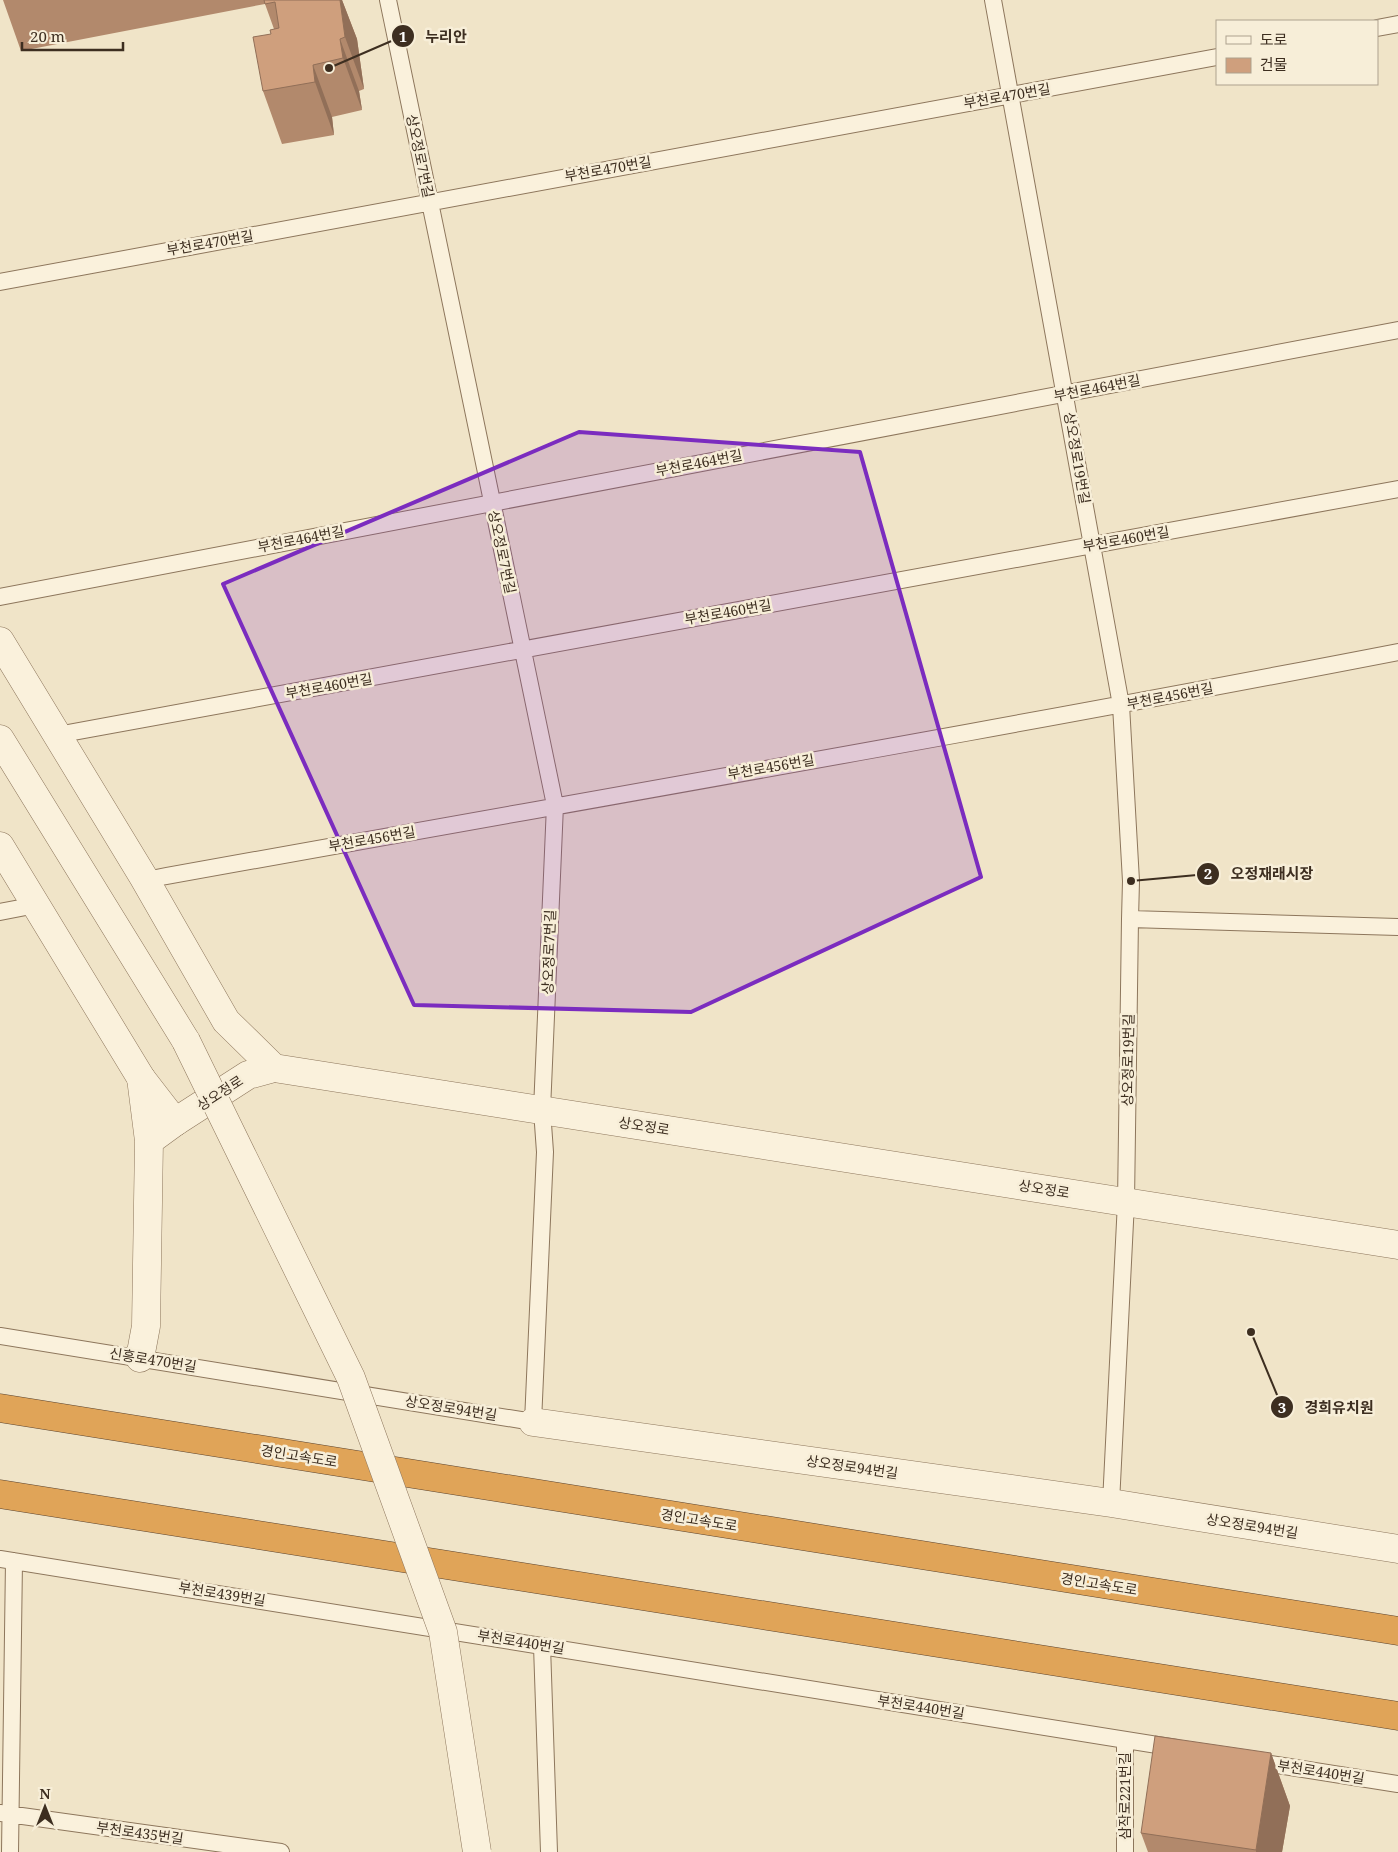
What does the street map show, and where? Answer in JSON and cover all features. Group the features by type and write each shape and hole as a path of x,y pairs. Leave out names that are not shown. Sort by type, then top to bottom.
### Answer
{"highway":[{"name":"경인고속도로","path":"0,1408 1398,1632"},
{"path":"0,1494 1398,1716"}],"street":[{"path":"0,642 144,878 226,1021 274,1068"},
{"path":"0,739 186,1042 351,1378 443,1632 477,1852"},
{"path":"0,846 141,1078 175,1122"},
{"name":"상오정로","path":"149,1141 248,1075 274,1068 1398,1245"},
{"path":"140,1358 146,1326 149,1141 141,1078"},
{"name":"상오정로94번길","path":"533,1422 1112,1503 1398,1549"}],"lane":[{"name":"상오정로7번길","path":"388,0 555,805 542,1110 545,1152 533,1422"},
{"name":"상오정로19번길","path":"994,0 1121,706 1131,881 1126,1202"},
{"path":"1378,28 1398,24"},
{"name":"부천로470번길","path":"0,282 1216,57"},
{"name":"부천로464번길","path":"0,597 1398,330"},
{"name":"부천로460번길","path":"57,735 1398,489"},
{"name":"부천로456번길","path":"144,878 156,878 555,805 1121,706 1398,652"},
{"path":"0,912 36,905"},
{"path":"1130,919 1398,927"},
{"path":"1112,1503 1126,1202"},
{"name":"신흥로470번길","path":"0,1336 305,1385"},
{"name":"상오정로94번길","path":"305,1385 533,1422"},
{"path":"7,1560 5,1814 10,1852"},
{"name":"부천로439번길","path":"7,1560 444,1630"},
{"name":"부천로440번길","path":"444,1630 1193,1751"},
{"path":"542,1646 549,1852"},
{"name":"삼작로221번길","path":"1125,1740 1125,1852"},
{"name":"부천로440번길","path":"1232,1757 1398,1784"},
{"name":"부천로435번길","path":"5,1814 281,1852"}],"highlighted area":[{"path":"579,432 860,452 981,877 691,1012 414,1005 223,584"}],"building":[{"path":"264,0 340,0 345,37 340,39 343,58 313,65 315,82 263,91 253,37 271,34 270,30 279,28 275,2 265,4"},
{"path":"1155,1736 1271,1753 1256,1850 1141,1833"}],"place":[{"name":"누리안","path":"329,68"},
{"name":"오정재래시장","path":"1131,881"},
{"name":"경희유치원","path":"1251,1332"}]}
